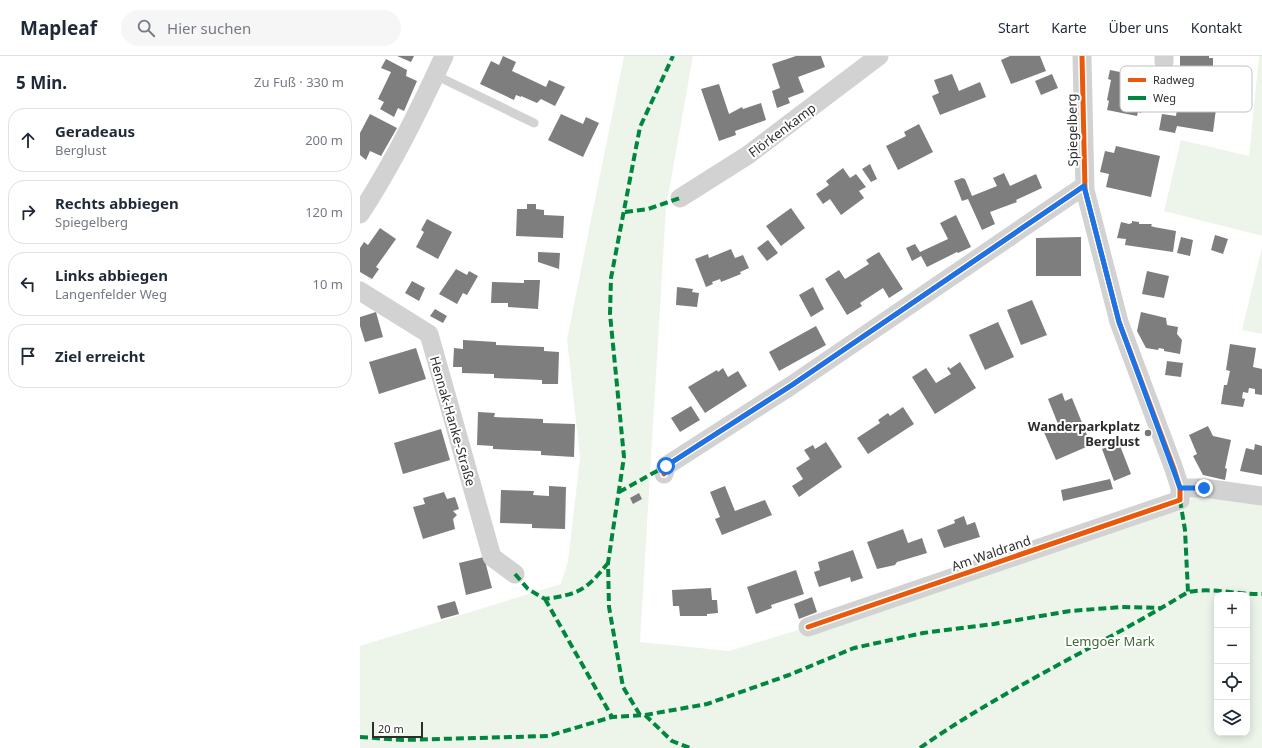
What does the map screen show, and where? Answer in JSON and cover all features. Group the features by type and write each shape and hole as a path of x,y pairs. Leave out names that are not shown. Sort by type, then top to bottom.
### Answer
{"street":[{"path":"360,214 391,164 444,56"},
{"name":"Flörkenkamp","path":"680,198 748,155 879,56"},
{"name":"Spiegelberg","path":"1082,56 1084,186 1119,322 1180,494"},
{"path":"664,474 666,466 792,385 1084,186"},
{"name":"Hennak-Hanke-Straße","path":"360,291 429,334 492,557 515,574"},
{"name":"Am Waldrand","path":"808,627 1180,494 1204,488 1262,496"}],"lane":[{"path":"436,75 534,124"}],"green space":[{"name":"Lemgoer Mark","path":"624,56 693,56 666,208 640,642 729,651 955,582 1196,497 1262,503 1262,748 360,748 360,646 561,584 568,561 580,458 567,339"},
{"path":"1259,56 1262,56 1262,236 1164,211 1181,140 1249,156"},
{"path":"1262,247 1262,334 1242,330"}],"building":[{"path":"397,56 414,56 411,62"},
{"path":"503,56 516,62 512,71 546,87 549,80 565,87 555,106 541,99 537,103 516,95 514,100 480,84 491,61 499,65"},
{"path":"796,56 821,56 825,67 798,77 804,92 788,98 790,103 777,108 772,91 780,88 772,64"},
{"path":"1010,56 1040,56 1046,71 1011,84 1001,60"},
{"path":"1180,56 1209,56 1209,58 1213,58 1213,66 1180,66"},
{"path":"386,59 407,70 406,76 417,81 404,111 398,108 394,117 380,109 384,102 378,99 391,72 381,68"},
{"path":"1110,70 1120,72 1120,112 1138,112 1137,116 1107,110 1109,101 1107,100 1111,80 1108,79"},
{"path":"952,74 959,91 980,82 986,97 940,115 932,96 939,93 934,80"},
{"path":"1052,74 1058,88 1041,95 1035,81"},
{"path":"719,84 729,114 742,107 743,109 761,103 766,120 735,131 736,135 719,141 701,89"},
{"path":"1177,112 1216,112 1213,132 1177,126 1175,133 1159,130 1162,114 1176,116"},
{"path":"370,114 397,128 381,156 370,151 366,160 360,155 360,133"},
{"path":"561,114 583,124 586,117 599,123 583,157 548,140"},
{"path":"919,124 933,152 898,170 886,146 906,136 904,132"},
{"path":"1116,146 1160,156 1151,197 1106,187 1109,174 1100,172 1105,151 1114,153"},
{"path":"870,164 877,179 871,182 862,169"},
{"path":"843,168 850,178 856,174 866,187 859,191 864,198 841,215 830,199 823,204 816,194 829,185 826,181"},
{"path":"1004,173 1010,186 1036,174 1042,188 1016,200 1017,202 990,212 995,224 982,230 968,199 962,201 954,181 962,178 965,179 972,196 997,186 993,178"},
{"path":"527,204 536,204 536,209 544,210 544,215 564,216 563,238 516,236 517,209 527,209"},
{"path":"791,208 805,228 781,246 766,226"},
{"path":"956,215 971,247 958,253 957,252 927,267 921,256 912,261 906,248 915,244 920,252 948,239 940,223"},
{"path":"427,219 452,232 438,259 416,247 424,232 421,230"},
{"path":"1132,221 1139,222 1139,224 1152,224 1151,226 1154,227 1176,231 1173,252 1125,245 1126,239 1117,238 1121,222 1129,224 1132,223"},
{"path":"380,228 396,239 376,267 379,269 372,279 360,272 360,248 364,242 368,245"},
{"path":"1215,235 1228,239 1223,254 1211,250"},
{"path":"1081,237 1081,276 1036,276 1036,238"},
{"path":"1181,237 1193,240 1190,256 1177,253"},
{"path":"768,240 778,253 767,261 757,248"},
{"path":"731,249 735,258 743,255 749,268 740,272 741,274 721,282 720,279 712,282 713,284 706,287 695,259 708,254 709,258"},
{"path":"538,252 560,253 559,269 538,262"},
{"path":"879,252 903,289 889,298 883,288 860,303 862,306 847,315 825,279 839,270 845,279 869,264 866,260"},
{"path":"456,269 467,275 469,271 478,276 467,295 463,293 457,304 439,294"},
{"path":"1147,271 1169,276 1164,298 1142,294"},
{"path":"524,280 540,280 538,309 508,307 508,303 491,303 492,282 524,283"},
{"path":"412,281 425,288 419,301 405,293"},
{"path":"677,287 693,289 692,292 699,293 697,307 676,305"},
{"path":"813,287 824,309 811,317 799,295"},
{"path":"1032,300 1047,335 1021,345 1007,310"},
{"path":"435,309 447,316 443,323 430,316"},
{"path":"376,312 383,337 365,342 360,326 360,317"},
{"path":"1141,312 1166,318 1167,325 1178,327 1177,334 1182,340 1180,354 1164,351 1164,349 1159,348 1158,350 1146,348 1137,331"},
{"path":"998,322 1014,357 985,370 969,335"},
{"path":"816,326 826,345 779,371 769,352"},
{"path":"463,340 496,342 496,345 544,347 544,351 559,352 558,384 542,384 542,380 494,378 494,374 462,373 462,367 453,367 454,348 463,349"},
{"path":"1230,344 1256,348 1253,367 1262,369 1262,395 1255,394 1255,389 1249,388 1248,393 1243,392 1242,398 1245,399 1243,407 1221,404 1224,385 1227,385 1230,371 1226,370"},
{"path":"416,348 426,379 379,394 369,362"},
{"path":"1167,361 1183,363 1181,377 1165,375"},
{"path":"960,362 976,388 935,414 912,377 926,368 936,383 951,374 947,368 949,367 950,369"},
{"path":"723,368 728,377 738,371 747,386 705,413 688,387"},
{"path":"1062,393 1065,401 1072,398 1091,445 1056,460 1043,430 1058,424 1048,399"},
{"path":"691,406 700,420 680,432 671,418"},
{"path":"903,407 914,424 868,454 857,438 880,423 878,420 888,413 890,416"},
{"path":"478,412 495,413 494,417 543,419 543,423 575,424 574,457 541,455 541,451 493,449 493,446 477,445"},
{"path":"1208,426 1213,436 1231,440 1225,468 1227,469 1225,480 1203,475 1193,456 1197,454 1189,435"},
{"path":"441,429 450,460 403,474 394,443"},
{"path":"826,442 842,467 799,497 792,486 803,479 796,468 810,459 804,450 813,445 815,449"},
{"path":"1119,443 1131,474 1114,481 1102,449"},
{"path":"1255,444 1262,446 1262,475 1240,471 1246,448 1254,450"},
{"path":"1110,479 1113,489 1063,501 1061,490"},
{"path":"549,486 566,487 565,529 532,528 532,524 500,523 501,490 534,491 533,495 549,496"},
{"path":"725,486 735,511 765,500 772,515 722,535 715,519 720,517 710,492"},
{"path":"444,492 447,499 455,497 459,509 453,511 457,515 453,519 455,529 423,539 413,507 425,504 423,498"},
{"path":"639,493 642,499 633,504 630,498"},
{"path":"964,516 967,525 975,522 980,537 944,548 937,530 955,523 954,520"},
{"path":"903,529 908,543 922,538 927,553 897,562 895,565 877,569 867,542"},
{"path":"853,550 863,578 851,582 850,577 819,587 814,572 820,570 818,562"},
{"path":"484,557 492,588 466,595 459,563"},
{"path":"796,570 804,594 771,605 772,608 756,614 747,587"},
{"path":"711,588 712,600 717,600 718,613 707,614 707,616 680,616 679,606 673,606 672,590"},
{"path":"812,597 817,612 799,619 794,604"},
{"path":"455,601 459,614 441,619 437,606"}],"marked path":[{"path":"640,715 623,687 609,607 608,563 624,457 610,314 611,278 640,127 673,56"},
{"path":"625,212 648,209 680,198"},
{"path":"619,492 666,466"},
{"path":"1180,500 1185,530 1188,592"},
{"path":"515,574 528,589 545,599 575,593 588,585 608,563"},
{"path":"920,748 985,706 1155,612 1188,592 1207,590 1262,594"},
{"path":"545,599 612,717"},
{"path":"360,737 403,740 548,736 612,717 645,715 707,704 789,675 854,648 923,633 994,624 1070,611 1122,607 1162,608"},
{"path":"645,715 672,741 690,748"}],"cycle path":[{"path":"808,627 1180,500 1180,488 1174,469 1119,322 1085,190 1082,56"},
{"path":"664,474 666,466 792,385 1084,186"}],"place":[{"name":"Wanderparkplatz Berglust","path":"1148,433"}],"route":[{"path":"666,466 792,385 1084,186 1119,322 1180,488 1204,488"}]}
